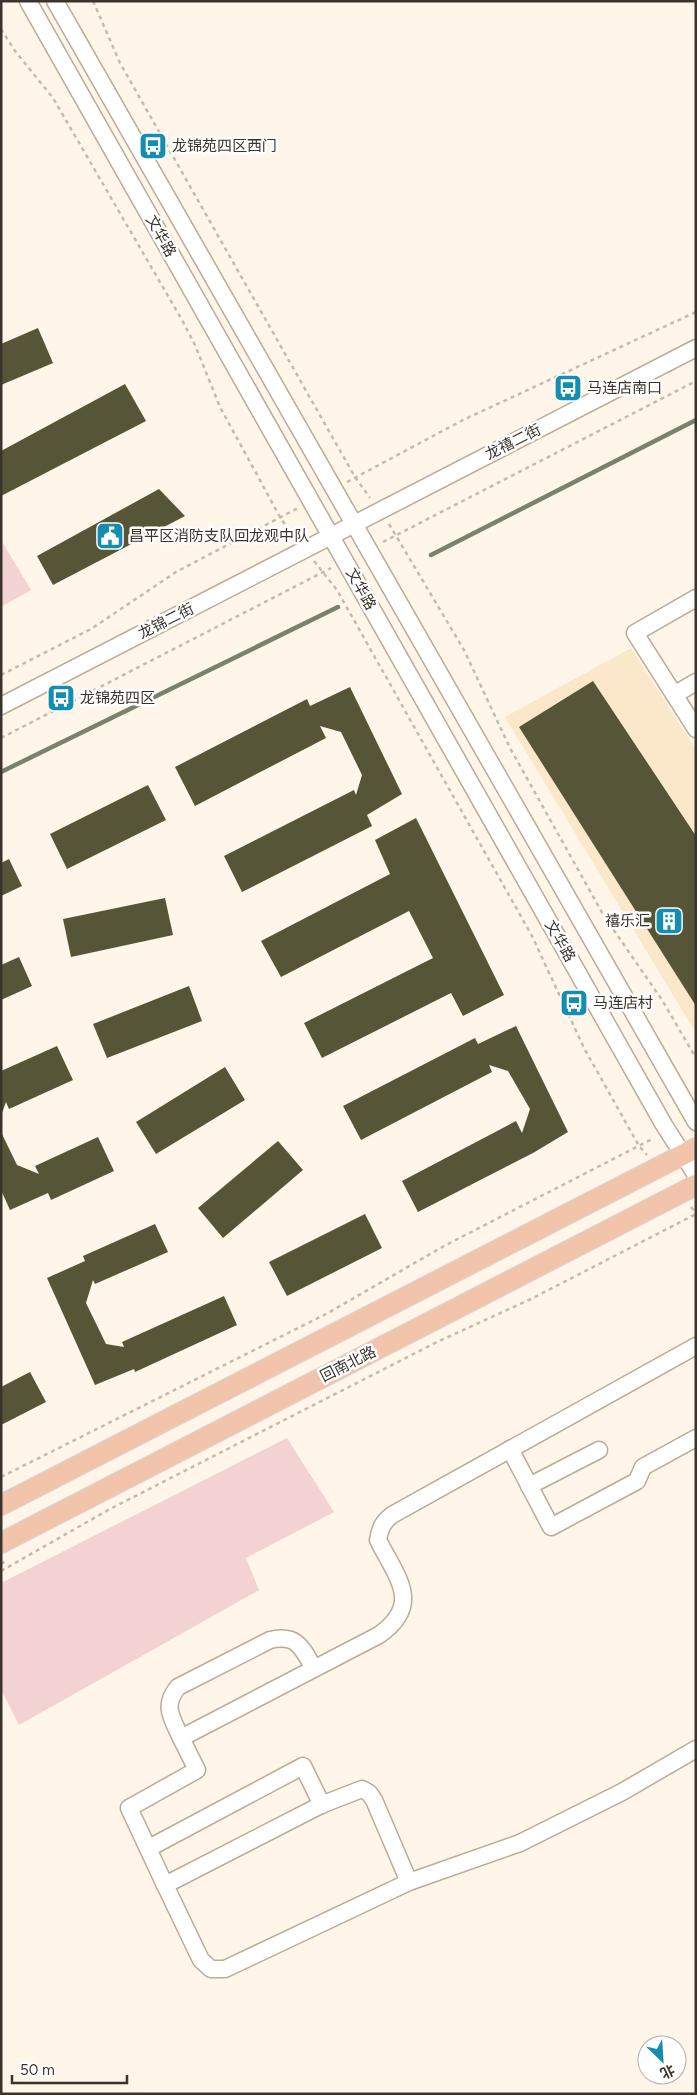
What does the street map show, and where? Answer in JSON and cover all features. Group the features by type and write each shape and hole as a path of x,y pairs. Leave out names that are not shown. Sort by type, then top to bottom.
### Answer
{"main road":[{"path":"1,1505 689,1152"},
{"name":"回南北路","path":"4,1552 696,1185"}],"street":[{"name":"文华路","path":"28,1 664,1125 689,1152 696,1175"},
{"name":"文华路","path":"55,1 696,1122"},
{"name":"龙禧二街","path":"331,536 696,348"},
{"name":"龙锦二街","path":"1,706 331,536"},
{"path":"696,598 635,634 696,728"},
{"path":"674,695 696,682"},
{"path":"181,1738 379,1636 394,1625 404,1604 403,1591 378,1540 384,1522 392,1515 696,1346"},
{"path":"510,1449 551,1527 637,1481 643,1467 696,1438"},
{"path":"529,1486 599,1450"},
{"path":"314,1668 305,1652 295,1642 284,1636 270,1640 178,1687 170,1696 170,1715 197,1770 129,1808 201,1960 211,1969 225,1969 409,1882 520,1844 622,1792 696,1749"},
{"path":"149,1848 304,1766 322,1805"},
{"path":"165,1885 322,1805 362,1788 374,1800 409,1882"}],"path":[{"path":"93,1 120,63 352,472"},
{"path":"1,29 53,98 182,320 195,345 220,407 277,512"},
{"path":"372,469 463,420 696,312"},
{"path":"404,531 696,381"},
{"path":"1,675 91,629 176,572 276,520"},
{"path":"398,538 464,650 510,748 604,916 662,1000 696,1058"},
{"path":"327,576 337,590 532,936 584,1048 630,1128"},
{"path":"1,738 307,580"},
{"path":"1,1477 326,1314 444,1246 635,1148"},
{"path":"1,1571 128,1500 437,1342 537,1296 696,1214"},
{"path":"1,1564 4,1552"}],"shaded area":[{"path":"1,540 31,590 1,607"},
{"name":"禧乐汇","path":"631,648 696,750 696,1033 505,717"},
{"path":"287,1438 334,1512 246,1558 259,1590 19,1725 1,1689 1,1583"}],"building":[{"path":"38,328 53,363 1,385 1,344"},
{"path":"125,384 146,421 1,496 1,451"},
{"name":"昌平区消防支队回龙观中队","path":"159,489 185,516 53,585 37,556"},
{"name":"禧乐汇","path":"593,681 696,836 696,1006 519,727"},
{"path":"350,687 402,794 367,815 372,826 242,892 224,856 354,790 356,795 362,775 341,732 320,726 326,738 195,806 175,767 307,699 310,706"},
{"path":"148,785 166,820 67,869 50,834"},
{"path":"416,818 504,995 463,1016 451,993 322,1058 304,1023 433,958 409,911 281,977 261,941 390,874 375,840"},
{"path":"9,859 22,886 1,896 1,863"},
{"path":"165,898 173,935 71,957 63,919"},
{"path":"19,957 32,986 1,1000 1,965"},
{"path":"189,986 202,1021 107,1058 93,1024"},
{"path":"516,1026 568,1132 533,1153 418,1212 402,1181 516,1121 522,1133 530,1109 508,1071 489,1065 492,1072 361,1140 343,1106 475,1038 478,1044"},
{"path":"57,1046 73,1080 9,1109 6,1102 1,1116 1,1071"},
{"path":"225,1067 245,1100 156,1154 136,1122"},
{"path":"1,1132 17,1165 39,1174 35,1166 98,1137 114,1171 51,1200 48,1193 10,1210 1,1190"},
{"path":"278,1141 303,1170 223,1238 198,1208"},
{"path":"365,1214 382,1248 287,1296 269,1262"},
{"path":"155,1224 168,1252 95,1284 93,1280 86,1303 106,1344 124,1347 122,1342 224,1296 237,1325 135,1372 134,1369 95,1385 47,1278 85,1261 83,1256"},
{"path":"30,1372 46,1402 1,1425 1,1387"}],"waterway":[{"path":"431,555 696,420"},
{"path":"1,772 338,607"}],"place":[{"name":"龙锦苑四区西门","path":"153,146"},
{"name":"马连店南口","path":"568,388"},
{"name":"昌平区消防支队回龙观中队","path":"110,536"},
{"name":"龙锦苑四区","path":"61,698"},
{"name":"禧乐汇","path":"669,921"},
{"name":"马连店村","path":"574,1003"}]}
